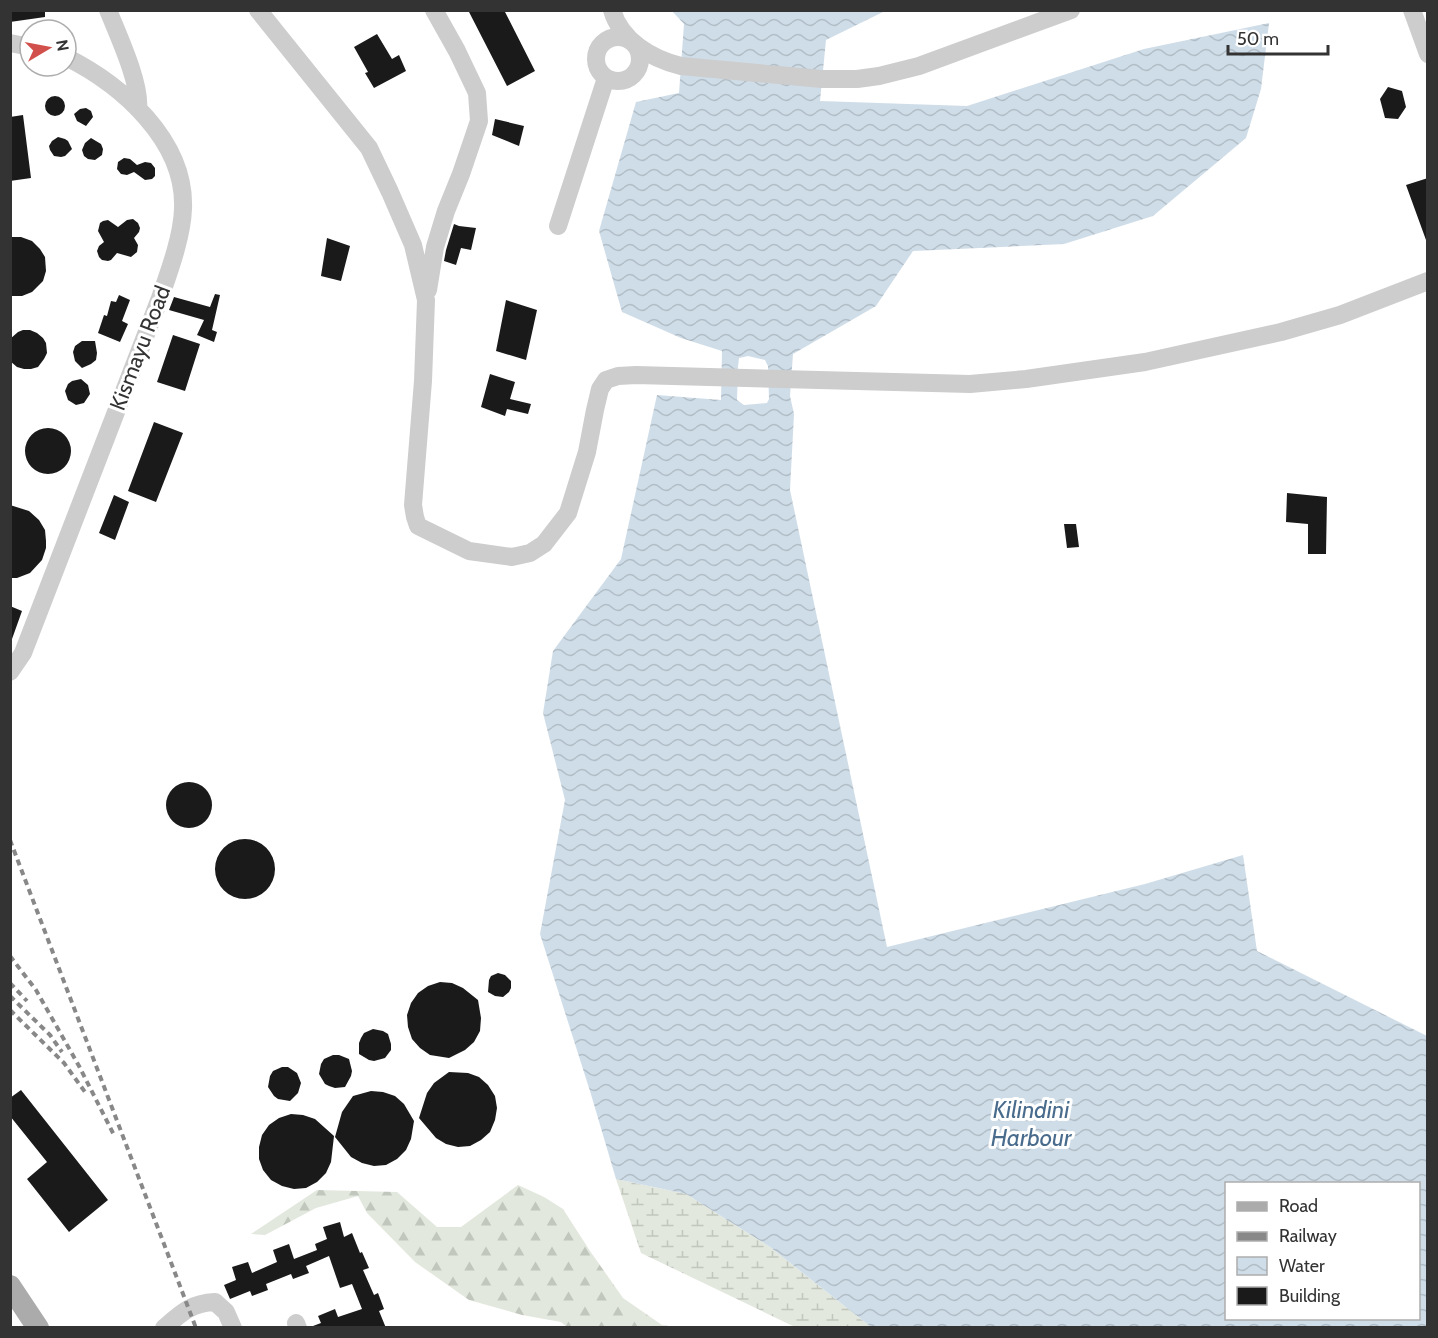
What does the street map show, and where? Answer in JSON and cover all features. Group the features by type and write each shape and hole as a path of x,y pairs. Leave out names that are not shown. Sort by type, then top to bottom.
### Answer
{"main road":[{"path":"10,1286 38,1328"}],"street":[{"path":"108,10 128,60 139,100 138,109"},
{"path":"258,10 369,148 413,245 426,300"},
{"path":"434,10 477,93 479,121 435,247 426,300 423,381 413,505 418,526 469,551 512,557 530,553 544,544 568,513 587,452 600,389 606,380 618,376 970,384 1026,379 1145,362 1281,332 1340,315 1428,281"},
{"path":"612,10 614,19 632,42 639,52 640,58 636,71 626,80 619,81 612,81 601,74 595,61 601,44 615,37 621,37 632,42 666,62 681,66 822,79 857,79 919,66 1071,10"},
{"path":"1412,10 1428,54"},
{"name":"Kismayu Road","path":"10,672 23,653 160,298 177,246 183,211 183,191 178,169 164,140 150,120 125,96 78,63"},
{"path":"558,226 606,78"},
{"path":"164,1328 189,1308 214,1302 226,1312 233,1328"}],"green space":[{"path":"616,1179 686,1194 770,1247 871,1327 795,1327 641,1253"},
{"path":"518,1185 563,1209 623,1298 662,1325 675,1327 567,1327 561,1322 522,1315 469,1300 415,1262 367,1213 358,1196 316,1208 265,1235 251,1234 317,1190 397,1192 437,1227 461,1227"}],"water":[{"name":"Kilindini Harbour","path":"672,11 885,11 826,40 820,101 967,106 1144,49 1269,23 1261,89 1246,138 1153,216 1064,244 913,251 876,306 793,354 790,396 794,414 790,490 887,947 1145,884 1243,855 1257,951 1427,1036 1427,1327 871,1327 770,1247 686,1194 616,1179 540,934 565,800 543,713 553,651 621,559 657,395 721,400 722,351 681,338 622,312 599,231 636,102 679,93 684,24","holes":["748,356 765,360 768,366 769,399 767,403 744,405 737,400 739,358"]}],"building":[{"path":"10,10 45,10 45,17 18,18 18,21 10,22"},
{"path":"468,10 504,10 535,71 507,86"},
{"path":"377,34 392,59 399,55 406,71 374,88 354,47"},
{"path":"1388,87 1402,91 1406,107 1398,119 1385,118 1380,99"},
{"path":"55,96 62,99 65,106 62,113 55,116 48,113 45,106 48,99"},
{"path":"86,108 91,111 93,117 86,126 77,121 74,114"},
{"path":"23,115 31,178 10,181 10,117"},
{"path":"495,119 524,126 519,146 492,135"},
{"path":"58,137 68,141 72,149 65,156 54,156 50,150 49,146 52,141"},
{"path":"91,138 101,144 103,149 102,155 95,160 84,156 82,150"},
{"path":"124,158 130,159 137,165 145,162 151,163 155,168 155,176 145,180 134,172 127,175 121,174 117,169 118,162"},
{"path":"1428,178 1428,240 1426,240 1406,185"},
{"path":"133,219 140,228 134,238 138,245 137,252 131,257 117,253 111,260 102,260 97,251 104,242 98,231 100,223 108,220 118,227 127,220"},
{"path":"454,224 476,228 471,250 461,248 456,265 444,261"},
{"path":"10,237 21,237 32,241 45,257 46,271 43,281 32,292 22,296 10,296"},
{"path":"327,238 350,246 341,281 321,276"},
{"path":"215,294 220,295 212,330 217,332 214,342 197,335 204,320 169,310 174,297 210,307"},
{"path":"119,295 130,300 122,321 128,324 120,342 98,333 104,315 107,316 111,301 116,302"},
{"path":"506,300 537,310 526,360 496,351"},
{"path":"23,330 37,333 46,343 47,353 38,367 24,369 10,361 10,339"},
{"path":"173,335 200,344 185,391 157,382"},
{"path":"82,341 95,341 97,353 96,360 82,368 75,361 73,352 75,346"},
{"path":"490,374 515,382 510,399 531,404 528,414 507,409 505,416 481,407"},
{"path":"81,379 88,385 90,394 84,403 76,405 68,400 65,391 72,381"},
{"path":"154,422 183,433 156,502 128,491"},
{"path":"48,428 64,435 71,451 64,467 48,474 32,467 25,451 32,435"},
{"path":"1287,493 1327,497 1326,554 1308,554 1308,524 1286,522"},
{"path":"114,495 129,502 115,540 99,533"},
{"path":"10,505 29,511 39,520 45,530 46,548 42,560 30,573 17,578 10,578"},
{"path":"1064,524 1076,524 1079,547 1067,548"},
{"path":"10,606 22,611 12,639 10,639"},
{"path":"189,782 205,789 212,805 205,821 189,828 173,821 166,805 173,789"},
{"path":"239,839 251,839 262,844 270,852 275,869 273,881 262,894 251,899 239,899 228,894 220,886 215,875 215,863 220,852 228,844"},
{"path":"498,973 505,975 511,981 509,992 503,997 488,992 491,976"},
{"path":"440,982 452,983 463,988 478,1000 481,1018 480,1031 474,1042 465,1050 449,1058 430,1055 420,1048 412,1039 408,1027 407,1015 418,993"},
{"path":"373,1029 388,1034 391,1044 391,1050 385,1058 374,1061 359,1054 361,1038 364,1033"},
{"path":"333,1055 349,1059 352,1071 345,1087 335,1088 325,1084 319,1074 324,1059"},
{"path":"288,1067 297,1073 301,1083 298,1093 290,1101 278,1099 268,1087 273,1071"},
{"path":"449,1072 468,1073 479,1077 495,1096 497,1108 490,1132 470,1146 458,1147 446,1144 436,1138 419,1118 427,1093 434,1083"},
{"path":"21,1090 108,1200 69,1232 27,1179 47,1162 10,1116 10,1098"},
{"path":"371,1091 395,1096 404,1104 414,1121 411,1139 406,1150 386,1165 374,1166 351,1157 335,1137 342,1112 353,1096"},
{"path":"291,1114 315,1119 334,1136 331,1162 326,1173 306,1188 294,1189 271,1180 263,1170 259,1159 262,1135 269,1125"},
{"path":"340,1222 344,1237 352,1233 369,1268 363,1270 374,1295 378,1293 384,1309 379,1311 386,1328 313,1328 321,1323 318,1316 335,1309 338,1317 362,1309 352,1284 340,1288 329,1256 306,1266 309,1273 293,1279 291,1274 266,1284 268,1290 252,1296 250,1291 230,1299 224,1285 236,1280 232,1267 248,1262 252,1273 277,1262 273,1250 289,1244 294,1259 317,1250 315,1244 327,1239 323,1227"}],"railway":[{"path":"10,840 196,1328"},
{"path":"10,956 36,990 79,1066 115,1137"},
{"path":"10,983 27,1001"},
{"path":"10,996 50,1035 62,1052"},
{"path":"10,1010 64,1063 85,1092"}]}
